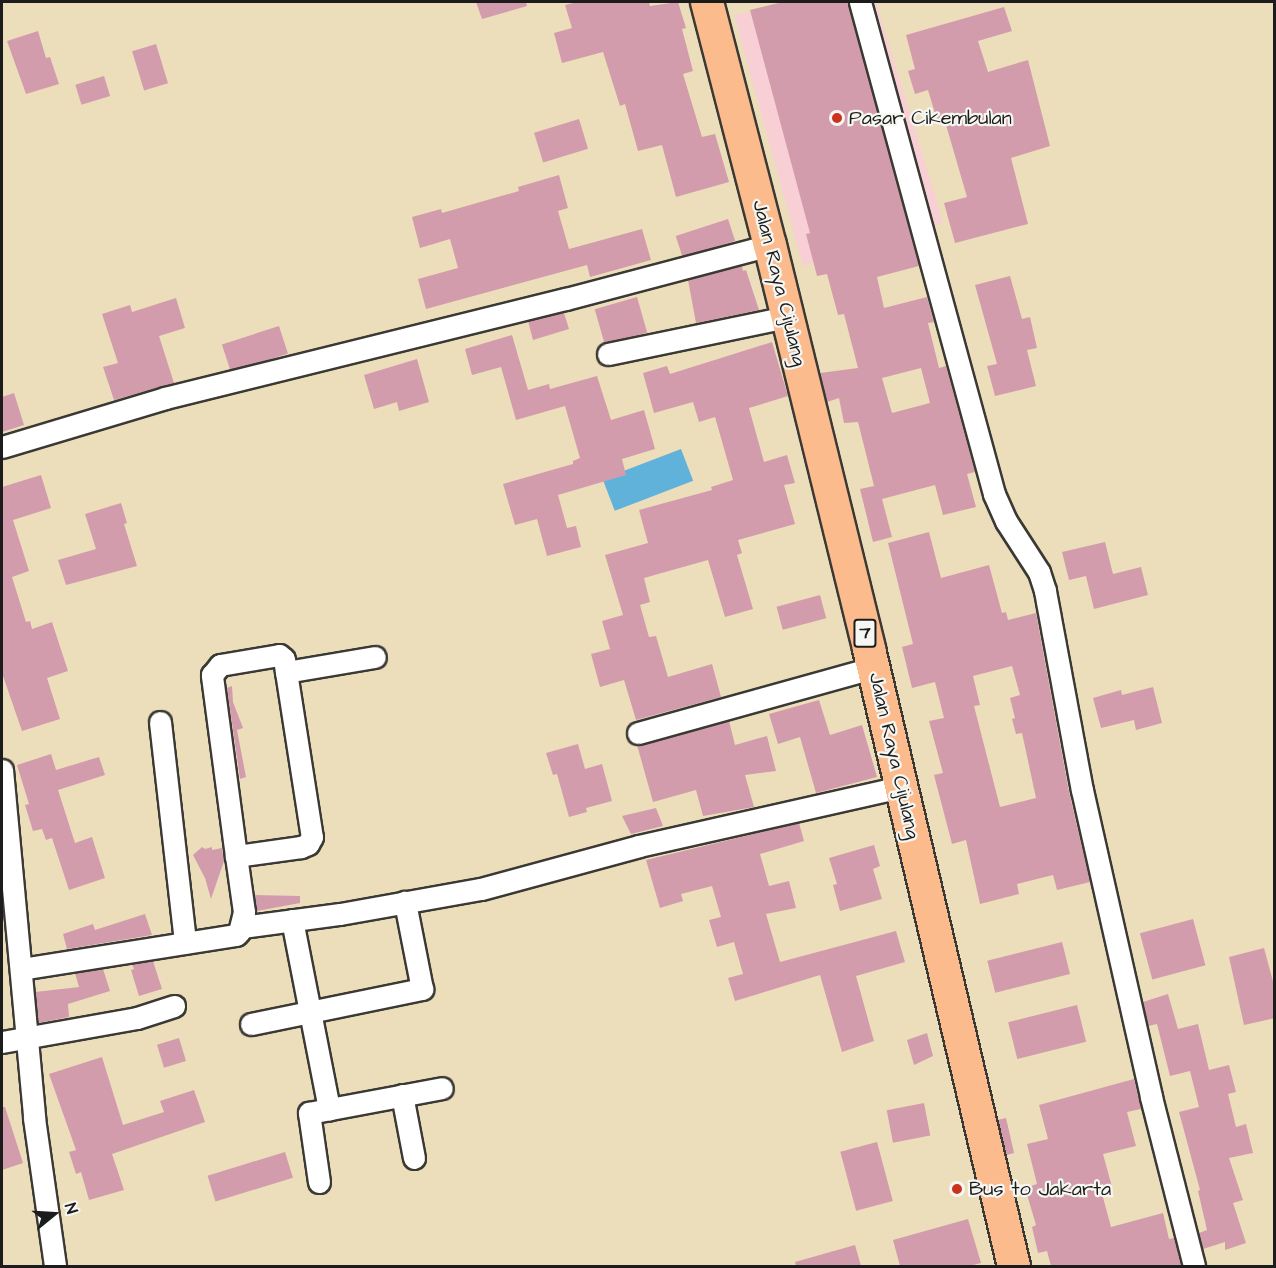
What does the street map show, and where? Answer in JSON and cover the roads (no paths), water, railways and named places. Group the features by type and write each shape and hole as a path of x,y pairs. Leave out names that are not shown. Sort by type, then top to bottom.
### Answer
{"highway":[{"name":"Jalan Raya Cijulang","path":"707,2 788,316 1014,1266"}],"street":[{"path":"860,2 994,494 1006,520 1039,572 1045,591 1082,790 1151,1097 1194,1266"},
{"path":"2,447 165,398 566,299 770,245"},
{"path":"608,354 788,316"},
{"path":"21,969 236,935 243,923 212,675 220,665 279,655 284,659 312,837 308,844 301,847 236,856"},
{"path":"286,672 375,657"},
{"path":"638,733 873,668"},
{"path":"160,723 185,943"},
{"path":"2,770 38,1151 55,1266"},
{"path":"243,923 405,902 481,889 639,846 901,787"},
{"path":"251,1024 422,989 405,902"},
{"path":"292,916 329,1109"},
{"path":"2,1042 137,1018 174,1006"},
{"path":"319,1182 309,1113 441,1088"},
{"path":"402,1095 414,1158"}],"water":[{"path":"681,449 693,481 615,511 603,479"}],"place":[{"name":"Pasar Cikembulan","path":"837,118"},
{"name":"Bus to Jakarta","path":"957,1189"}]}
